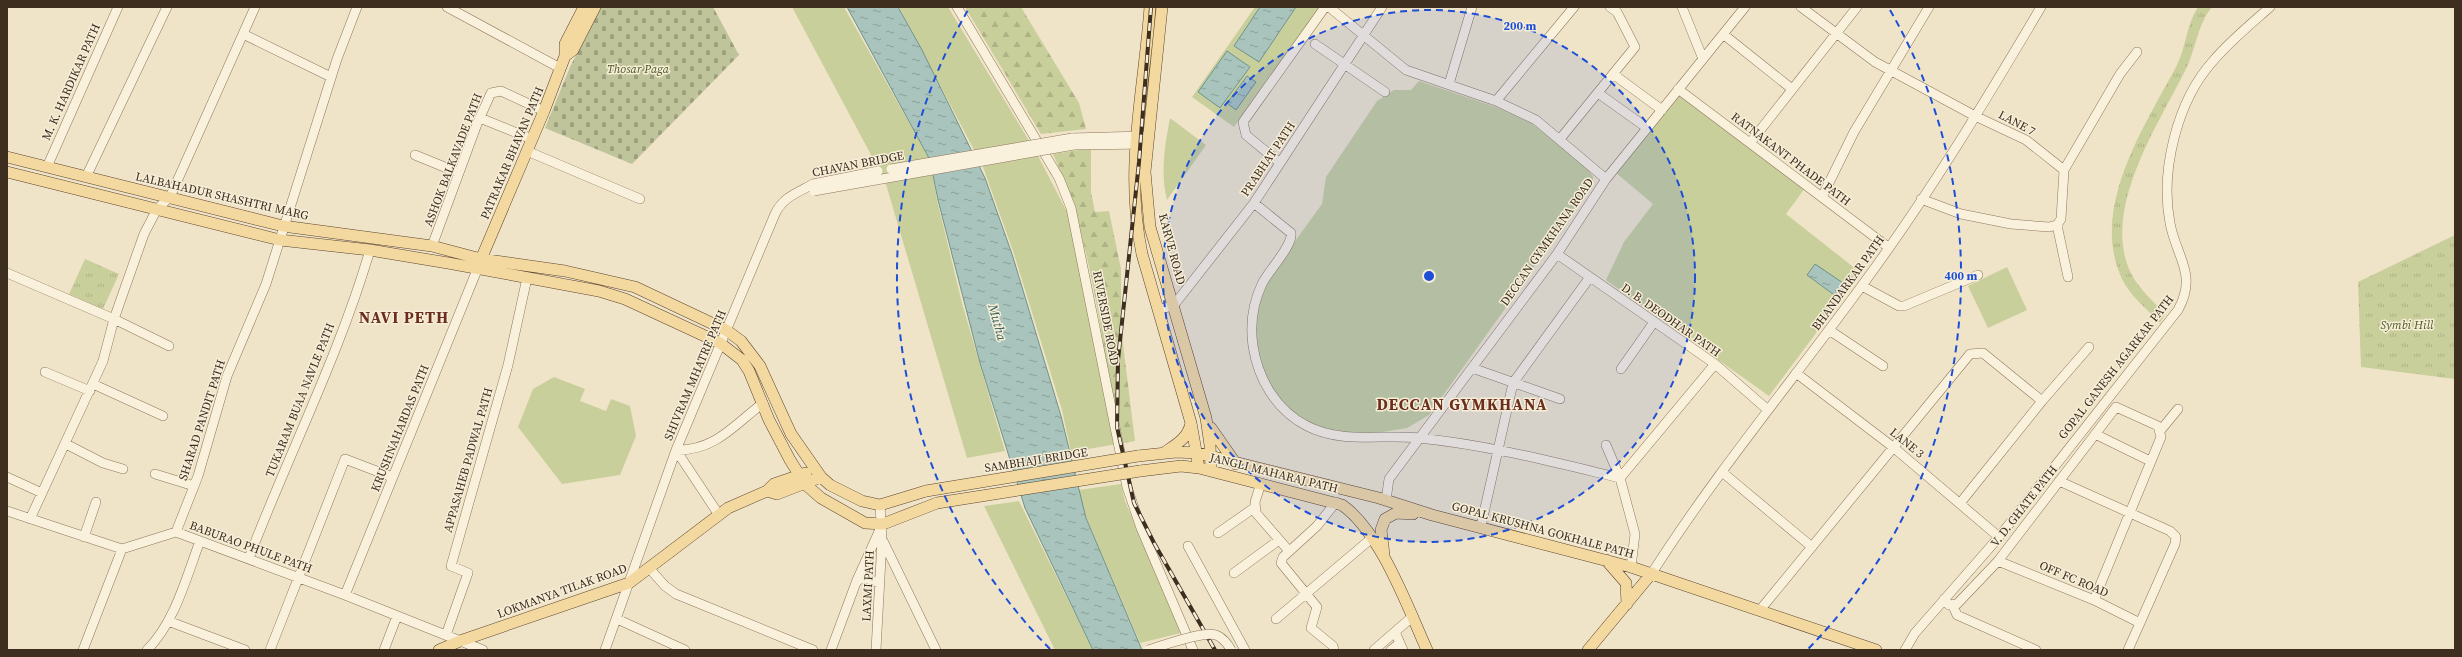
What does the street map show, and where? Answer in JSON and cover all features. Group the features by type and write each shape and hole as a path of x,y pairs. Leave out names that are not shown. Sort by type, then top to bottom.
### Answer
{"main road":[{"path":"565,56 564,44 584,7"},
{"path":"565,56 573,50 595,7"},
{"path":"1150,7 1133,172 1136,230 1191,423 1198,453 1199,468"},
{"name":"KARVE ROAD","path":"1162,7 1145,172 1150,227 1206,418 1211,456 1210,470"},
{"name":"PATRAKAR BHAVAN PATH","path":"481,259 544,111 565,56"},
{"name":"LALBAHADUR SHASHTRI MARG","path":"7,157 284,226 432,246 481,259 565,271 635,287 726,330 741,341 760,366 790,434 818,473 862,501 880,505"},
{"path":"7,172 280,240 370,250 599,291 625,299 720,343 742,360 780,442 803,480 822,498 865,523 883,524"},
{"path":"477,270 481,259"},
{"path":"1206,418 1223,448 1236,464"},
{"path":"1165,452 1190,432 1191,423"},
{"name":"SAMBHAJI BRIDGE","path":"880,505 926,491 1138,456 1165,452 1198,453"},
{"name":"GOPAL KRUSHNA GOKHALE PATH","path":"1198,453 1236,464 1386,500 1432,515 1481,526 1636,568 1876,650"},
{"name":"JANGLI MAHARAJ PATH","path":"883,524 937,504 1140,471 1181,466 1210,470 1339,503"},
{"path":"803,480 818,473"},
{"name":"LOKMANYA TILAK ROAD","path":"439,650 460,641 629,583 650,569 719,515 742,501 767,491 778,494 803,480"},
{"path":"1339,503 1358,518 1370,536 1385,562 1427,650"},
{"path":"1385,562 1381,530 1387,516 1396,513 1432,515"},
{"path":"1606,560 1626,583 1626,604"},
{"path":"1588,650 1652,573"}],"street":[{"name":"M. K. HARDIKAR PATH","path":"47,167 118,7"},
{"path":"86,177 167,7"},
{"path":"30,519 66,444 103,361 114,319 144,234 157,209 170,197 255,7"},
{"name":"SHARAD PANDIT PATH","path":"176,532 194,486 227,376 266,284 332,77 357,7"},
{"path":"447,7 560,68"},
{"name":"RIVERSIDE ROAD","path":"957,7 1059,178 1071,208 1127,487 1142,528 1194,650"},
{"path":"1280,163 1246,135 1243,122 1325,7"},
{"path":"1329,7 1406,70 1496,101 1536,120 1606,178"},
{"name":"PRABHAT PATH","path":"1174,305 1254,203 1365,36 1382,7"},
{"path":"1449,84 1472,7"},
{"path":"1496,101 1574,7"},
{"path":"1560,139 1635,47 1618,12 1610,7"},
{"path":"1682,7 1703,59"},
{"name":"DECCAN GYMKHANA ROAD","path":"1386,500 1389,479 1418,438 1557,254 1606,178 1745,7"},
{"name":"LANE 7","path":"1801,7 1835,34 1875,62 1892,69 1975,116 2026,140 2064,170"},
{"path":"1750,143 1857,7"},
{"path":"1822,197 1854,132 1929,7"},
{"name":"BHANDARKAR PATH","path":"1652,573 1722,472 1862,286 1975,116 2041,7"},
{"name":"GOPAL GANESH AGARKAR PATH","path":"1904,650 1915,633 1999,536 2178,310 2184,299 2187,285 2186,272 2170,223 2168,185 2175,134 2195,84 2212,61 2270,7"},
{"path":"243,34 332,77"},
{"path":"1723,34 1792,89"},
{"path":"1315,44 1385,92"},
{"path":"2068,277 2058,224 2061,219 2064,170 2120,74 2137,52"},
{"path":"1613,74 1662,110"},
{"name":"RATNAKANT PHADE PATH","path":"1678,89 1888,248"},
{"name":"ASHOK BALKAVADE PATH","path":"432,246 480,118 492,93 495,91 501,91 544,111"},
{"path":"1598,93 1647,128"},
{"path":"480,118 532,139"},
{"name":"CHAVAN BRIDGE","path":"803,190 1026,144 1073,141 1148,140"},
{"path":"527,151 640,199"},
{"path":"414,155 459,173"},
{"name":"SHIVRAM MHATRE PATH","path":"604,650 617,619 676,450 780,204 803,190"},
{"path":"1921,199 1968,216 2011,224 2049,227 2058,224"},
{"path":"1254,203 1289,230 1292,236 1262,283 1253,314 1252,334 1254,354 1260,374 1269,392 1282,407 1297,420 1324,433 1354,438 1418,438 1498,448 1620,478"},
{"name":"TUKARAM BUAA NAVLE PATH","path":"249,558 322,383 361,281 370,250"},
{"name":"D. B. DEODHAR PATH","path":"1557,254 1715,364 1768,410"},
{"name":"KRUSHNAHARDAS PATH","path":"345,595 477,270"},
{"path":"7,273 114,319 169,346"},
{"path":"1862,286 1899,306 1904,306 1978,276"},
{"path":"1481,526 1513,383 1590,277"},
{"name":"APPASAHEB PADWAL PATH","path":"446,635 468,573 451,566 508,365 527,278"},
{"path":"1158,310 1174,305"},
{"path":"1621,369 1654,322"},
{"path":"1829,330 1884,366"},
{"path":"1961,502 2042,401 2089,347"},
{"path":"1760,610 1893,447 1973,353 1983,353 2042,401"},
{"path":"1620,478 1715,364"},
{"path":"1472,368 1560,399"},
{"path":"45,372 91,387 163,416"},
{"name":"LANE 3","path":"1796,373 1893,447 1961,502 1999,536"},
{"path":"676,450 692,450 707,446 762,403"},
{"name":"V. D. GHATE PATH","path":"1953,606 1957,604 1998,561 2116,407 2158,426 2160,431"},
{"path":"2094,600 2160,437 2160,431 2178,409"},
{"path":"2095,434 2150,461"},
{"path":"66,444 93,458 123,469"},
{"path":"1606,445 1620,478 1635,534 1636,568 1659,562"},
{"path":"676,450 719,515"},
{"path":"270,650 345,459 392,477"},
{"path":"1722,472 1812,547"},
{"path":"155,474 194,486"},
{"path":"7,477 42,493"},
{"path":"2059,481 2170,531 2176,540 2128,650"},
{"path":"1218,533 1254,508 1261,484"},
{"path":"84,537 96,502"},
{"path":"1334,650 1333,646 1311,628 1312,621 1317,610 1315,603 1306,595 1281,563 1283,556 1317,526 1339,503"},
{"name":"LAXMI PATH","path":"876,650 883,524 880,505"},
{"path":"1254,508 1256,513 1289,551"},
{"path":"7,511 122,549 83,650"},
{"path":"831,650 857,580 883,524"},
{"name":"BABURAO PHULE PATH","path":"122,549 176,532 249,558 483,650"},
{"path":"1276,619 1306,595 1370,536"},
{"path":"882,540 936,650"},
{"path":"1234,573 1279,540"},
{"path":"147,650 159,638 168,621 200,541"},
{"path":"1188,546 1245,650"},
{"name":"OFF FC ROAD","path":"1998,561 2094,600 2140,623"},
{"path":"650,569 665,586 676,594 813,650"},
{"path":"857,580 866,578 879,583"},
{"path":"1944,599 1953,606 1957,615 2036,650"},
{"path":"384,650 397,616"},
{"path":"1374,650 1412,617"},
{"path":"617,619 685,650"},
{"path":"168,621 245,650"},
{"path":"1391,650 1401,646 1394,632"},
{"path":"1148,650 1206,634 1216,635 1227,644 1231,650"}],"green space":[{"name":"Thosar Paga","path":"601,7 713,7 739,55 632,164 545,128 570,67"},
{"path":"792,7 844,7 930,160 937,200 962,303 1005,451 967,458 885,181"},
{"path":"899,7 948,7 1037,154 1067,212 1117,444 1071,452 1062,410 1014,254 983,167"},
{"path":"965,7 1021,7 1079,103 1086,129 1041,134"},
{"path":"1255,7 1319,7 1234,127 1192,97"},
{"path":"2198,7 2212,7 2203,22 2189,63 2148,143 2136,170 2127,197 2123,225 2124,251 2132,275 2143,290 2165,314 2160,323 2134,297 2122,279 2114,252 2112,225 2116,197 2125,169 2149,116 2176,67 2191,21"},
{"name":"DECCAN GYMKHANA","path":"1419,81 1496,107 1531,123 1588,168 1593,177 1593,183 1528,275 1523,271 1506,293 1512,299 1429,415 1407,428 1364,435 1316,428 1283,406 1262,373 1254,325 1264,284 1322,204 1326,177 1377,101 1394,90 1411,90"},
{"path":"1679,93 1805,188 1786,214 1861,273 1769,396 1606,280 1624,242 1653,204 1615,172"},
{"path":"1170,118 1206,145 1167,200 1164,169 1165,148"},
{"path":"1091,148 1091,192 1095,212 1109,211 1121,269 1121,328 1135,441 1119,444 1095,296 1087,259 1067,188 1053,154"},
{"name":"Symbi Hill","path":"2455,235 2455,379 2361,367 2358,282"},
{"path":"85,259 119,274 103,309 69,294"},
{"path":"2007,267 2027,310 1988,328 1968,286"},
{"path":"554,377 585,389 580,401 606,411 611,399 630,406 636,436 620,475 562,484 518,427 533,389"},
{"path":"1121,484 1125,501 1181,633 1140,643 1086,517 1079,490"},
{"path":"1019,501 1093,650 1055,650 984,506"}],"water":[{"name":"Mutha","path":"847,7 898,7 922,50 985,178 1012,254 1061,416 1086,518 1142,650 1093,650 1025,508 980,363 938,200 930,160"},
{"path":"1260,7 1296,7 1259,62 1234,46"},
{"path":"1227,51 1250,67 1220,108 1198,92"},
{"path":"1247,76 1256,82 1236,110 1227,103"},
{"path":"1815,264 1846,285 1837,297 1807,275"}],"railway":[{"path":"1151,7 1139,162 1118,360 1117,427 1134,503 1154,543 1215,650"}],"district":[{"name":"NAVI PETH","path":"404,317"},
{"name":"DECCAN GYMKHANA","path":"1462,404"}]}
